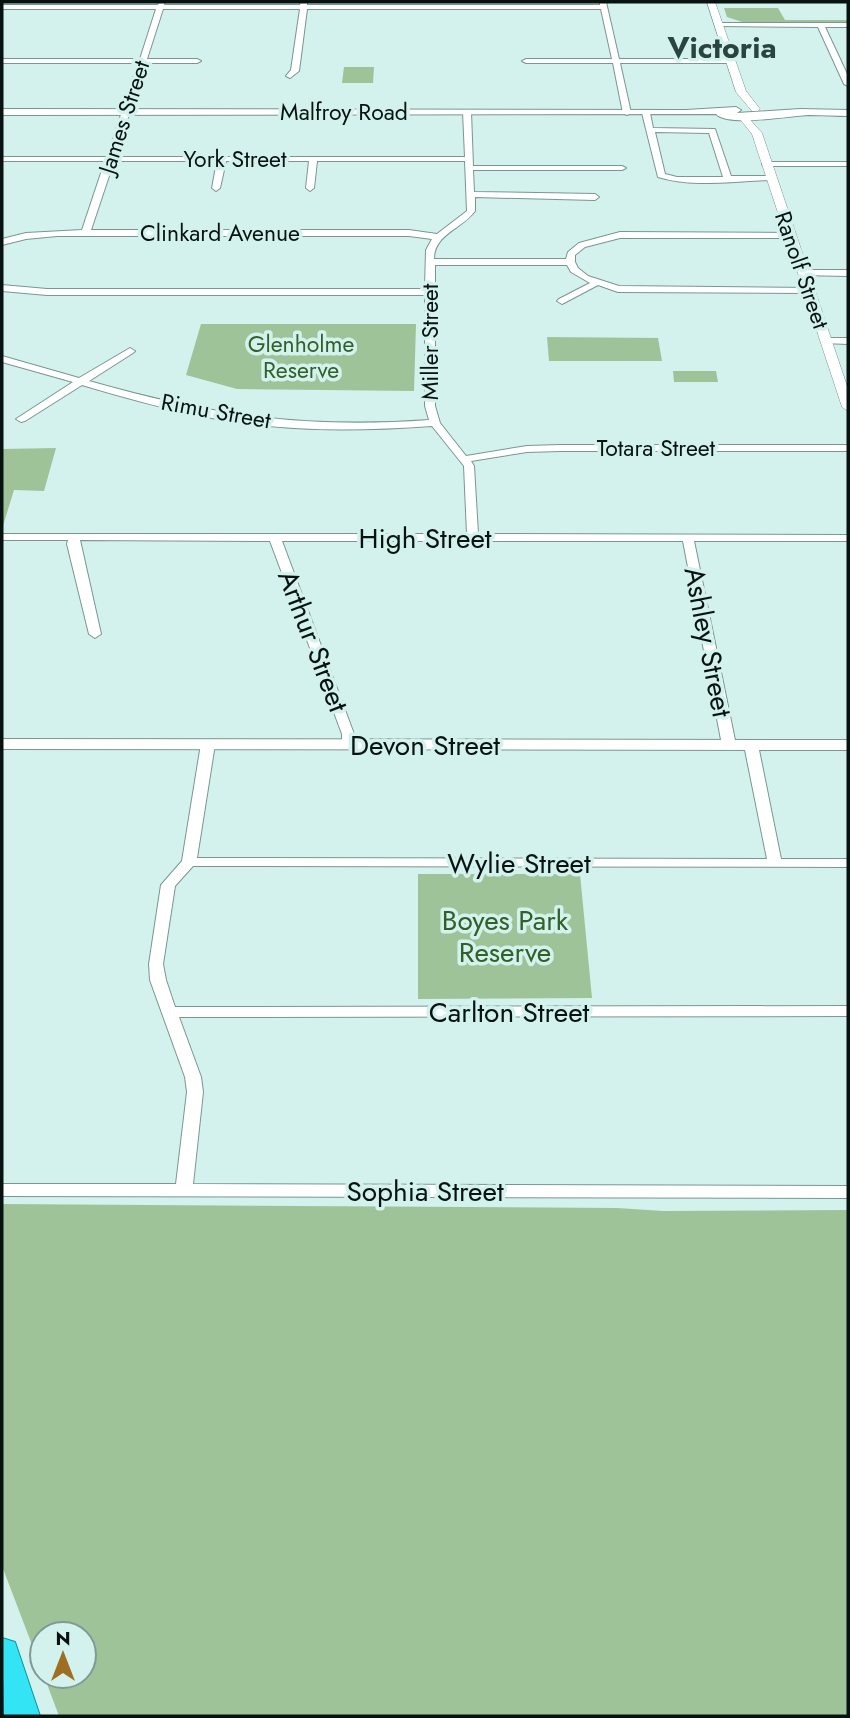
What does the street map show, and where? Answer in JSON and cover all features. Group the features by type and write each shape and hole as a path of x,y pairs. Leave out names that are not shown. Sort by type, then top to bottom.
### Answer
{"highway":[{"path":"2,1654 22,1716"}],"main road":[{"name":"Malfroy Road","path":"2,112 758,112"},
{"path":"758,112 848,113"},
{"name":"Devon Street","path":"2,744 848,745"}],"street":[{"path":"711,2 741,92 758,112"},
{"path":"2,7 161,4 604,4 627,113"},
{"name":"James Street","path":"86,233 161,4"},
{"path":"290,76 295,71 304,4"},
{"path":"719,25 848,25"},
{"path":"821,25 848,84"},
{"path":"2,61 197,61"},
{"path":"526,61 731,61"},
{"path":"739,113 741,92"},
{"name":"Ranolf Street","path":"758,112 757,133 770,178 848,407"},
{"path":"439,237 469,215 471,194 467,113"},
{"path":"646,113 661,175 677,180 770,178"},
{"name":"Ranolf Street","path":"739,113 757,133"},
{"path":"650,130 712,131 728,180"},
{"name":"York Street","path":"2,159 313,159 601,164 622,168"},
{"path":"216,188 222,159"},
{"path":"310,188 313,159"},
{"path":"766,164 848,164"},
{"path":"471,194 596,197"},
{"name":"Clinkard Avenue","path":"3,241 36,234 86,233 409,233 439,237"},
{"path":"789,235 612,236 582,245 571,254 570,262 579,275 596,284 643,291 809,291"},
{"name":"Miller Street","path":"439,237 431,245 430,262 430,407 435,423 465,459 471,472 473,538"},
{"path":"430,262 570,262"},
{"path":"803,273 848,273"},
{"path":"562,301 596,284"},
{"path":"2,288 47,292 430,292"},
{"path":"826,341 848,341"},
{"path":"21,419 130,351"},
{"name":"Rimu Street","path":"2,359 195,411 253,420 339,425 435,423"},
{"name":"Totara Street","path":"465,459 527,449 560,447 848,448"},
{"name":"High Street","path":"2,537 848,538"},
{"path":"75,537 74,544 95,634"},
{"name":"Arthur Street","path":"276,538 276,545 348,734 349,744"},
{"name":"Ashley Street","path":"688,538 729,745"},
{"path":"184,1190 195,1091 193,1077 158,980 156,964 169,885 189,862 208,744"},
{"path":"751,745 775,863"},
{"name":"Wylie Street","path":"189,862 848,863"},
{"name":"Carlton Street","path":"170,1012 848,1011"},
{"name":"Sophia Street","path":"2,1190 848,1192"}],"green space":[{"path":"724,8 778,8 785,20 848,20 848,24 745,23 727,17"},
{"path":"344,67 374,67 373,83 342,83"},
{"name":"Glenholme Reserve","path":"201,324 416,324 414,391 237,389 186,375"},
{"path":"547,337 658,338 662,361 549,361"},
{"path":"673,371 716,371 718,382 674,382"},
{"path":"56,448 44,491 14,490 2,529 2,449"},
{"name":"Boyes Park Reserve","path":"418,874 580,874 592,998 418,999"},
{"path":"2,1204 617,1208 663,1211 848,1210 848,1716 59,1716 49,1690 98,1690 98,1620 28,1620 28,1634 2,1566"}],"district":[{"name":"Victoria","path":"722,47"}]}
